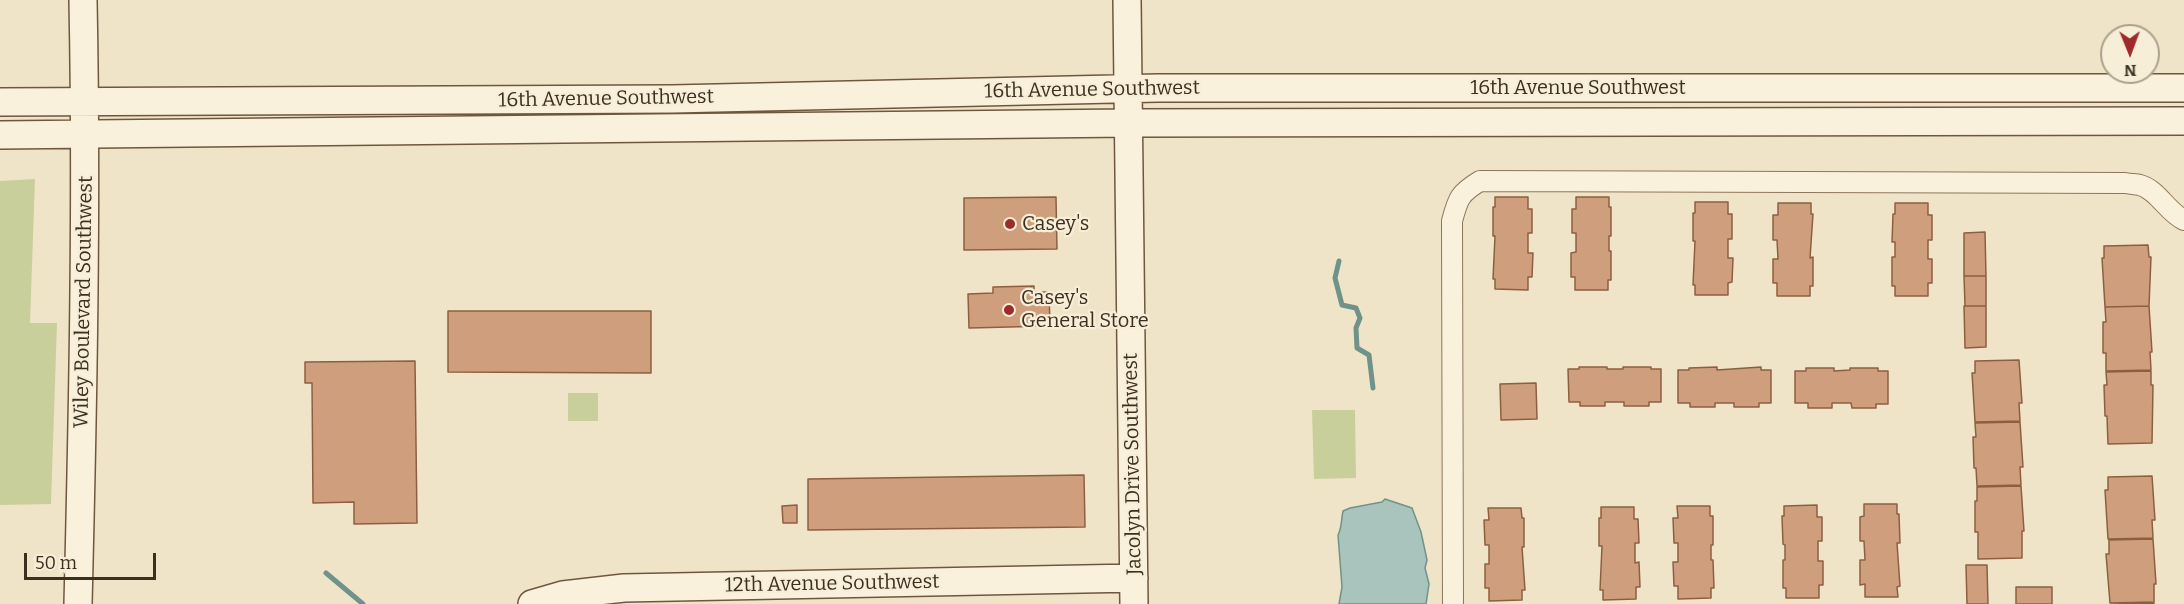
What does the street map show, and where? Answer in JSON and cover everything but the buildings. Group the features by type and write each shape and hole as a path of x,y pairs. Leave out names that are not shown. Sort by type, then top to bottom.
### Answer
{"main road":[{"name":"Wiley Boulevard Southwest","path":"78,604 86,135 83,0"},
{"name":"Jacolyn Drive Southwest","path":"1127,0 1134,591"},
{"name":"16th Avenue Southwest","path":"0,102 660,99 1128,89 2184,88"},
{"path":"656,128 662,120 674,115 772,113 786,107 797,96"},
{"name":"16th Avenue Southwest","path":"0,135 1128,123 2184,121"},
{"name":"12th Avenue Southwest","path":"532,604 563,595 624,588 1134,591"}],"street":[{"path":"1453,604 1452,220 1457,201 1464,191 1480,181 2125,183 2143,186 2176,216 2184,220"}],"green space":[{"path":"35,179 30,323 57,323 51,504 0,505 0,181"},
{"path":"568,393 598,393 598,421 568,421"},
{"path":"1312,410 1355,410 1356,478 1314,479"}],"water":[{"path":"1385,499 1412,508 1421,532 1427,560 1425,568 1429,584 1426,604 1339,604 1342,587 1338,535 1343,511 1382,502"}],"waterway":[{"path":"1339,261 1335,278 1342,305 1356,308 1360,318 1356,328 1357,348 1369,355 1373,388"},
{"path":"326,573 363,604"}],"place":[{"name":"Casey's","path":"1010,224"},
{"name":"Casey's General Store","path":"1009,310"}]}
